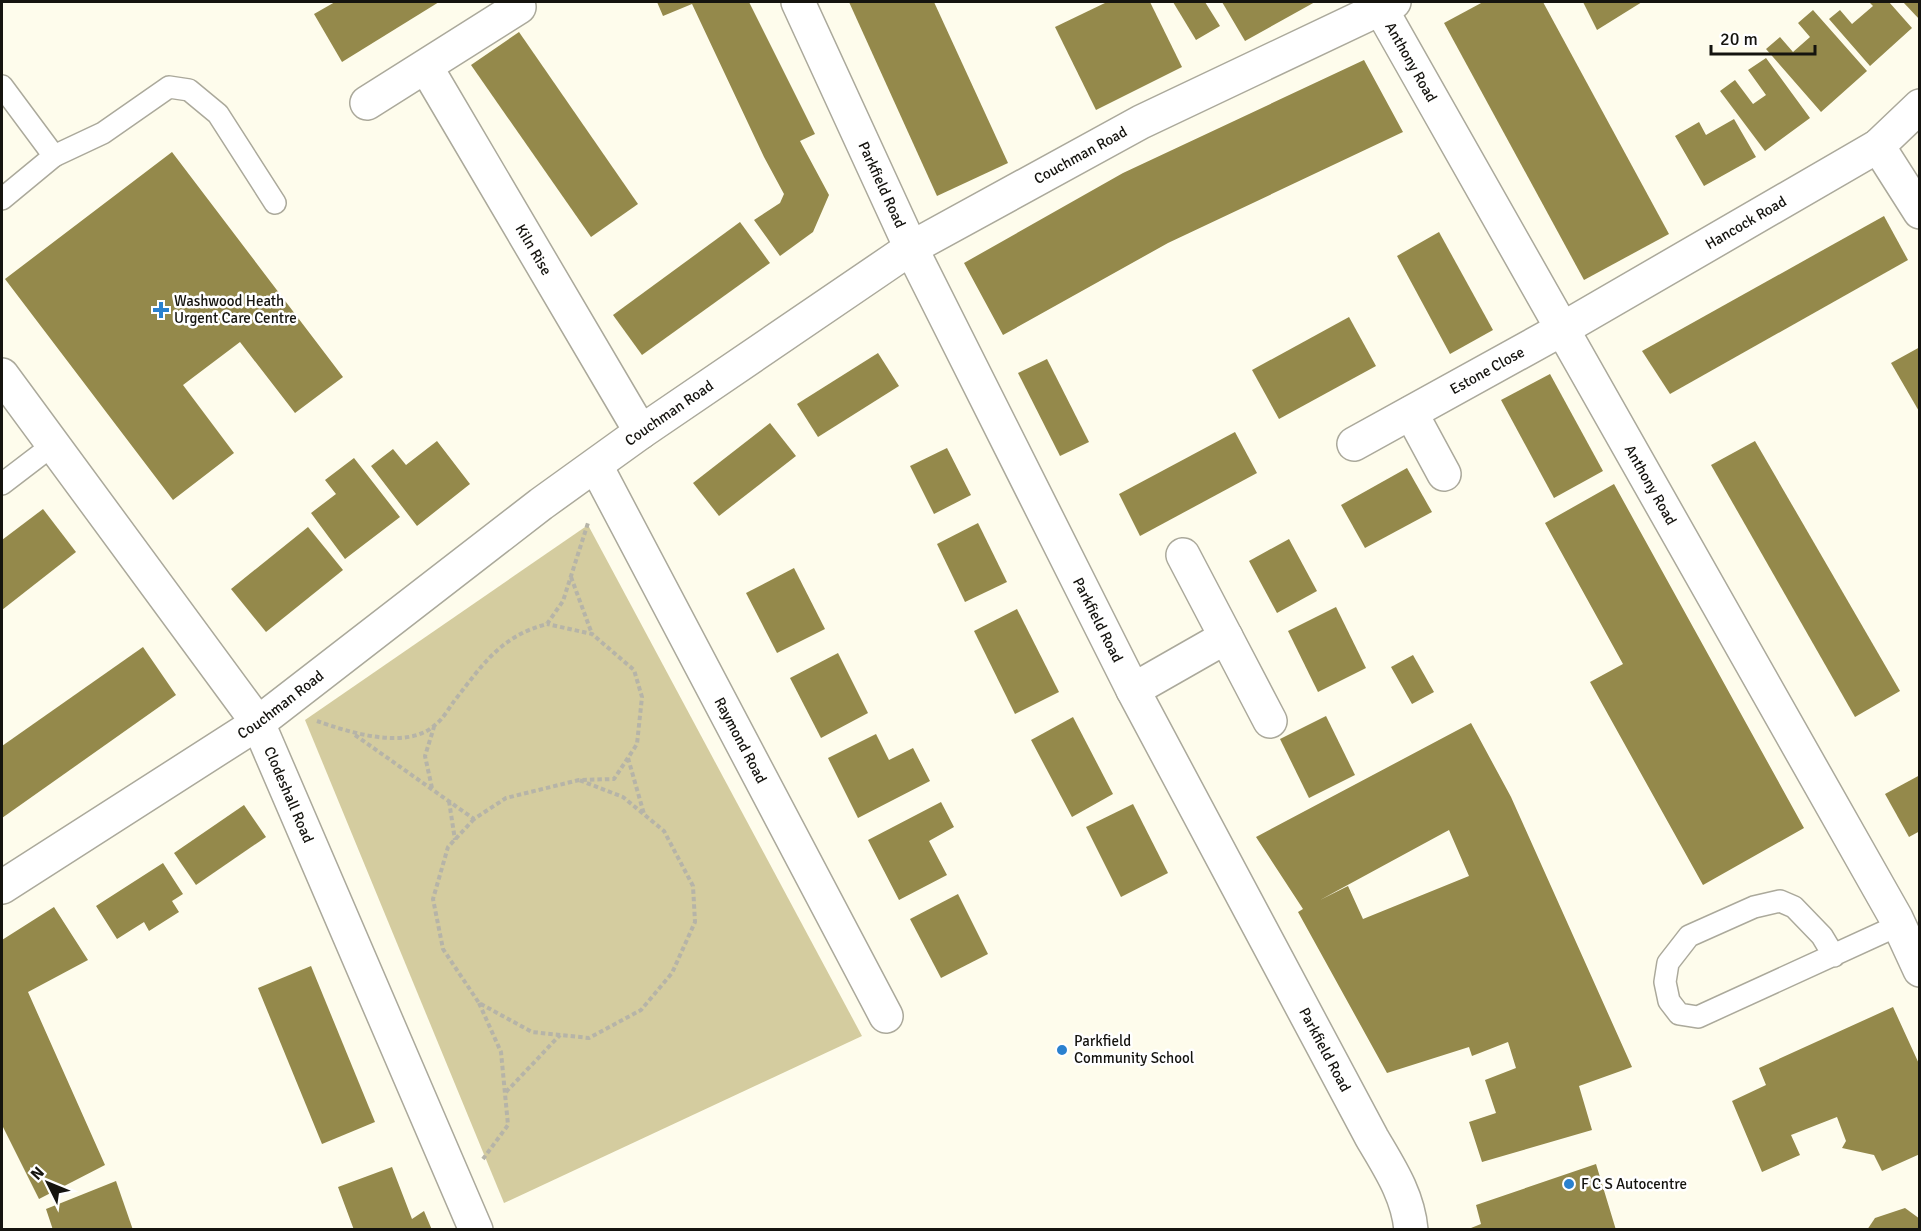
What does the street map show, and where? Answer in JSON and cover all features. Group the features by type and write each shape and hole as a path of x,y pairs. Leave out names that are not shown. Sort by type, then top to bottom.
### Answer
{"street":[{"name":"Parkfield Road","path":"798,2 911,248 1133,690 1395,1177 1409,1209 1411,1230"},
{"name":"Couchman Road","path":"2,887 269,715 541,504 601,474 642,432 911,248 1141,122 1384,4"},
{"name":"Anthony Road","path":"1384,4 1564,328 1905,916 1920,970"},
{"path":"367,103 519,7"},
{"name":"Kiln Rise","path":"426,67 642,432"},
{"name":"Hancock Road","path":"1564,328 1878,146 1920,106"},
{"path":"1878,146 1920,212"},
{"name":"Estone Close","path":"1354,444 1564,328"},
{"name":"Clodeshall Road","path":"2,375 53,445 269,715 476,1230"},
{"path":"1411,413 1444,474"},
{"name":"Raymond Road","path":"601,474 886,1016"},
{"path":"1183,555 1270,722"},
{"path":"1133,690 1226,637"}],"lane":[{"path":"2,87 54,156"},
{"path":"2,199 54,156 103,133 169,87 189,90 218,114 275,203"},
{"path":"2,484 53,445"},
{"path":"1834,956 1822,936 1794,907 1780,901 1754,907 1689,936 1668,963 1665,982 1669,1001 1679,1014 1698,1017 1834,956 1905,916"}],"path":[{"path":"548,624 563,601 588,525 601,474"},
{"path":"571,577 592,634"},
{"path":"432,789 425,756 434,726 490,654 526,630 548,624 592,634 633,670 642,697 637,744 614,779 579,780 506,798 474,819 448,847 433,899 443,949 479,1003 501,1053 508,1125 485,1158 455,1180"},
{"path":"269,715 355,735 409,738 434,726"},
{"path":"355,735 474,819"},
{"path":"628,757 644,815"},
{"path":"479,1003 532,1032 589,1038 640,1010 672,973 695,922 693,886 664,831 623,798 579,780"},
{"path":"449,801 455,840"},
{"path":"506,1093 560,1035"}],"shaded area":[{"path":"588,525 862,1036 504,1203 305,720"}],"building":[{"path":"335,2 439,2 342,62 314,14"},
{"path":"657,2 749,2 815,134 800,141 829,195 813,232 780,256 754,220 780,203 784,194 764,157 692,4 663,16"},
{"path":"849,2 934,2 1008,163 937,196"},
{"path":"1107,2 1150,2 1182,67 1096,110 1055,27"},
{"path":"1173,2 1205,2 1220,26 1196,40"},
{"path":"1222,2 1315,2 1245,41"},
{"path":"1483,2 1543,2 1669,234 1584,280 1444,23"},
{"path":"1583,2 1642,2 1597,30"},
{"path":"1869,2 1889,2 1912,28 1870,66 1829,19 1840,10 1852,24 1873,6"},
{"path":"1903,2 1920,2 1920,20"},
{"path":"1813,10 1867,71 1821,112 1766,49 1780,37 1793,52 1810,37 1798,23"},
{"path":"519,32 638,204 591,237 471,65"},
{"path":"1766,58 1810,118 1765,151 1720,91 1735,80 1753,104 1766,95 1748,70"},
{"path":"1364,60 1403,132 1168,243 1003,335 964,263 1123,173"},
{"path":"1734,119 1756,157 1704,186 1675,136 1699,122 1706,135"},
{"name":"Washwood Heath Urgent Care Centre","path":"172,152 343,377 295,413 240,342 183,385 234,453 173,500 5,279"},
{"path":"1884,216 1908,260 1670,394 1642,351"},
{"path":"740,222 770,263 642,355 613,315"},
{"path":"1439,232 1493,330 1450,354 1397,256"},
{"path":"1349,317 1376,366 1279,419 1252,370"},
{"path":"1920,347 1920,413 1891,363"},
{"path":"878,353 899,386 818,437 797,404"},
{"path":"1047,359 1089,442 1060,456 1018,373"},
{"path":"1550,374 1603,471 1554,498 1501,400"},
{"path":"770,423 796,456 719,516 693,483"},
{"path":"1235,432 1257,473 1140,536 1119,494"},
{"path":"437,441 470,484 417,526 371,466 393,449 406,465"},
{"path":"1755,441 1900,691 1855,717 1711,465"},
{"path":"947,448 971,495 934,514 910,466"},
{"path":"354,458 400,517 345,559 311,513 336,494 325,480"},
{"path":"1407,468 1432,512 1365,548 1341,505"},
{"path":"1614,484 1804,828 1703,885 1590,682 1623,664 1545,523"},
{"path":"43,509 76,552 2,610 2,540"},
{"path":"978,523 1007,582 965,602 937,544"},
{"path":"308,527 343,570 266,632 231,589"},
{"path":"1289,539 1317,591 1277,613 1249,561"},
{"path":"794,568 825,629 777,653 746,593"},
{"path":"1336,607 1366,668 1318,692 1288,631"},
{"path":"1017,609 1059,692 1015,714 974,631"},
{"path":"143,647 176,695 2,818 2,746"},
{"path":"838,653 868,713 821,738 790,678"},
{"path":"1413,655 1434,692 1412,704 1391,667"},
{"path":"1326,716 1355,775 1309,798 1280,739"},
{"path":"1073,717 1113,794 1072,817 1031,740"},
{"path":"1471,723 1511,797 1632,1067 1579,1086 1592,1130 1482,1162 1469,1122 1496,1113 1485,1080 1516,1068 1508,1042 1472,1056 1469,1047 1387,1073 1298,912 1303,909 1256,837","holes":["1449,830 1469,876 1363,919 1348,886 1320,900"]},
{"path":"876,734 889,760 913,748 930,781 858,818 828,758"},
{"path":"1920,775 1920,831 1909,837 1885,794"},
{"path":"941,802 954,827 929,841 947,875 899,900 868,840"},
{"path":"1133,804 1168,873 1121,897 1086,827"},
{"path":"244,805 266,837 196,885 174,853"},
{"path":"163,863 183,894 172,901 179,912 149,931 144,922 117,939 96,906"},
{"path":"958,894 988,954 941,978 910,919"},
{"path":"54,907 88,960 28,992 105,1165 39,1199 2,1125 2,940"},
{"path":"311,966 375,1122 322,1144 258,988"},
{"path":"1893,1007 1920,1066 1920,1154 1882,1171 1874,1155 1842,1148 1846,1141 1837,1117 1791,1135 1800,1155 1762,1172 1732,1101 1766,1085 1759,1068"},
{"name":"F C S Autocentre","path":"1596,1164 1616,1230 1466,1230 1481,1224 1476,1205"},
{"path":"392,1167 412,1219 424,1211 432,1230 354,1230 338,1187"},
{"path":"116,1181 133,1230 53,1230 46,1209"},
{"path":"1905,1208 1920,1219 1920,1230 1867,1230 1875,1218"}],"place":[{"name":"Washwood Heath Urgent Care Centre","path":"161,310"},
{"name":"Parkfield Community School","path":"1062,1050"},
{"name":"F C S Autocentre","path":"1569,1184"}]}
